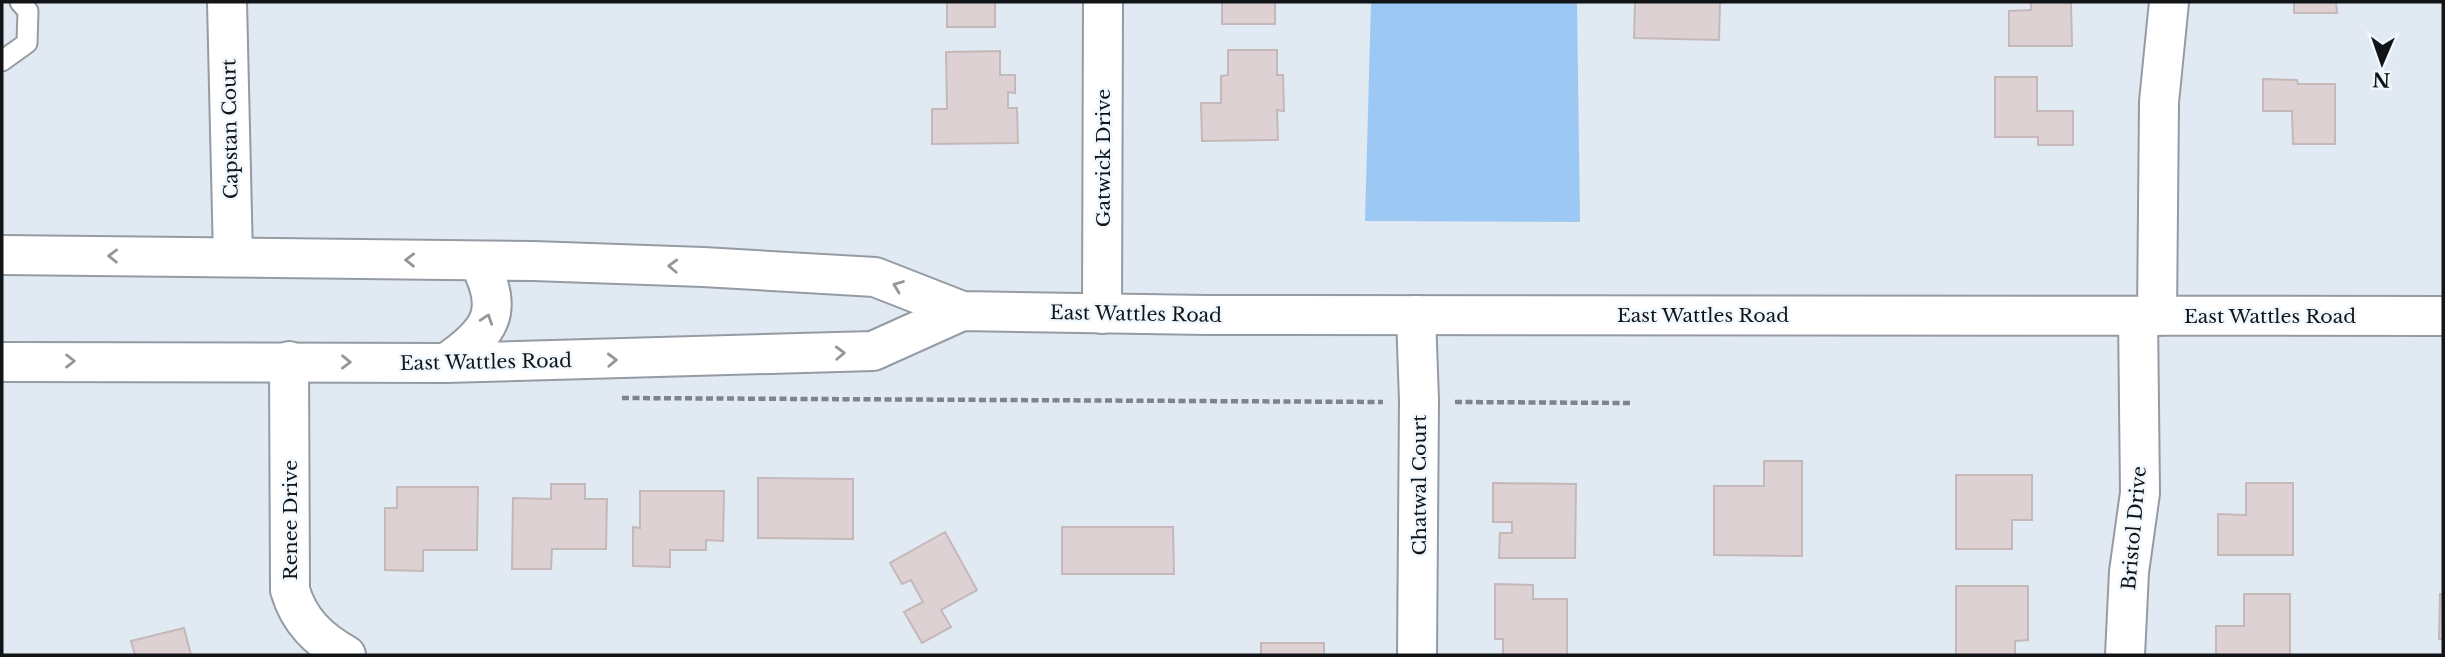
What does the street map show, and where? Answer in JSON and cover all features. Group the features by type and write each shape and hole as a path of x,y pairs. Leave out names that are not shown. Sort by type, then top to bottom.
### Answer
{"main road":[{"name":"Capstan Court","path":"227,2 233,257"},
{"name":"Gatwick Drive","path":"1102,314 1103,2"},
{"name":"Bristol Drive","path":"2125,655 2129,572 2140,493 2159,102 2169,2"},
{"name":"East Wattles Road","path":"2,256 233,257 703,267 875,277 962,311 1102,314 2443,316"},
{"path":"446,363 474,343 487,324 492,292 478,261"},
{"name":"East Wattles Road","path":"2,362 446,363 873,351 962,311"},
{"name":"Chatwal Court","path":"1416,315 1419,401 1417,655"},
{"name":"Renee Drive","path":"289,361 290,590 295,607 308,625 324,643 346,655"}],"lane":[{"path":"2,61 27,43 28,11 20,2"}],"path":[{"path":"618,398 1386,401"},
{"path":"1451,401 1631,402"}],"shaded area":[{"path":"1371,2 1577,2 1580,222 1365,221"}],"building":[{"path":"947,2 995,2 995,27 947,27"},
{"path":"1222,2 1275,2 1275,24 1222,24"},
{"path":"1635,2 1720,2 1719,40 1634,38"},
{"path":"2031,2 2071,2 2072,46 2009,46 2009,11 2031,10"},
{"path":"2294,2 2336,2 2337,13 2294,13"},
{"path":"1228,50 1277,50 1277,75 1283,75 1284,111 1277,110 1278,140 1202,141 1201,103 1221,103 1221,76 1228,75"},
{"path":"1000,51 1000,75 1015,75 1015,93 1008,92 1008,108 1017,108 1018,143 932,144 932,109 947,109 946,52"},
{"path":"1995,77 2037,77 2037,111 2073,111 2073,145 2038,145 2038,137 1995,137"},
{"path":"2263,79 2297,80 2298,84 2335,84 2335,144 2293,144 2292,111 2263,111"},
{"path":"1764,461 1802,461 1802,556 1714,555 1714,486 1764,486"},
{"path":"1956,475 2032,475 2032,520 2012,520 2012,549 1956,549"},
{"path":"758,478 853,479 853,539 758,538"},
{"path":"1493,483 1576,484 1575,558 1499,558 1500,533 1512,533 1512,522 1493,522"},
{"path":"2246,483 2293,483 2293,555 2218,555 2218,514 2246,515"},
{"path":"551,484 585,484 585,499 607,499 606,549 552,549 551,569 512,569 513,498 551,499"},
{"path":"397,487 478,487 477,550 423,550 423,571 385,570 385,508 397,508"},
{"path":"640,491 724,491 723,541 706,540 706,550 670,550 670,567 633,566 633,527 640,528"},
{"path":"1062,527 1173,527 1174,574 1062,574"},
{"path":"945,532 977,590 941,610 951,627 922,643 904,612 923,602 911,580 902,584 890,563"},
{"path":"1495,584 1533,585 1533,599 1567,599 1567,655 1503,655 1503,639 1495,639"},
{"path":"1956,586 2028,586 2028,640 2015,641 2015,655 1956,655"},
{"path":"2244,594 2290,594 2290,655 2216,655 2216,626 2244,626"},
{"path":"2440,594 2443,594 2443,639 2439,639"},
{"path":"184,628 191,655 135,655 131,641"},
{"path":"1261,643 1324,643 1324,655 1261,655"}]}
